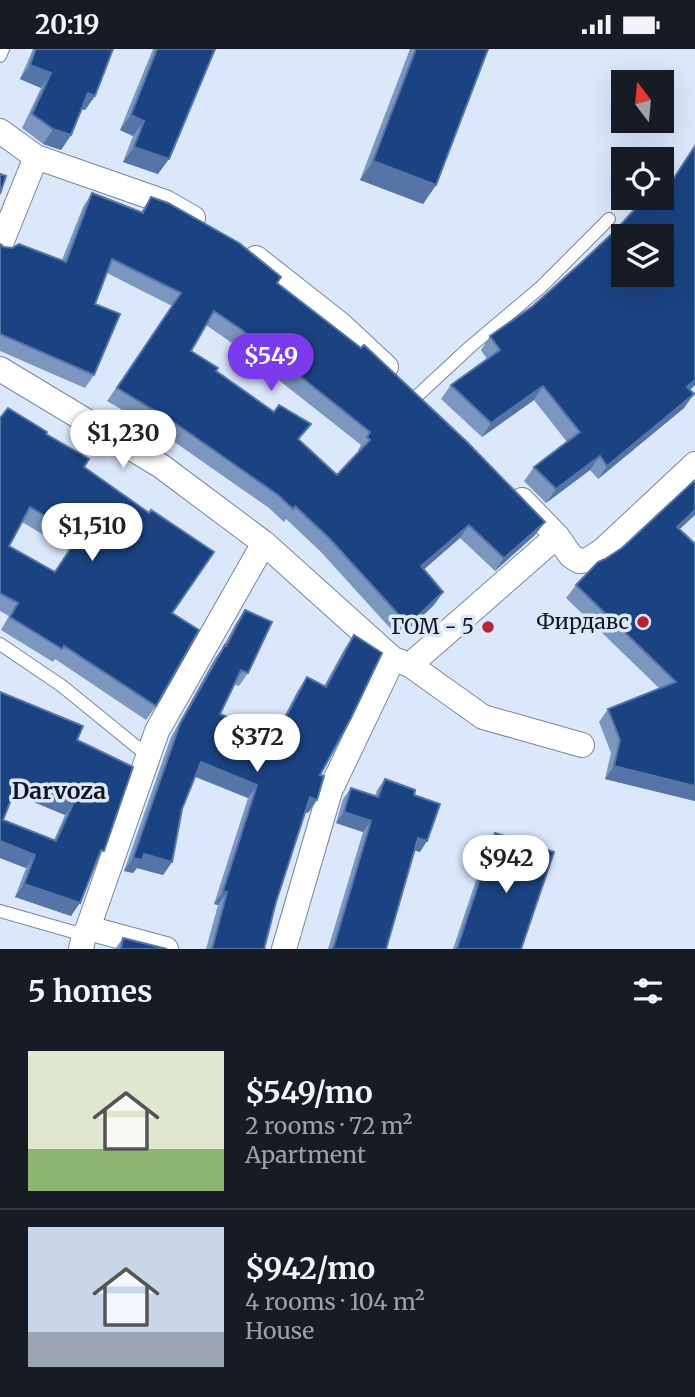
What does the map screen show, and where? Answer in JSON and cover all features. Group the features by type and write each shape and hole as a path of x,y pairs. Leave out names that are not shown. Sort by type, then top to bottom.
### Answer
{"street":[{"path":"0,131 36,157 165,202 214,230"},
{"path":"0,246 36,157"},
{"path":"238,244 341,325 425,404"},
{"path":"0,369 161,466 264,543 402,663 483,717 582,745"},
{"path":"504,481 557,536 571,556 579,561 588,561 695,464"},
{"path":"284,949 330,791 402,663 557,536"},
{"path":"166,949 84,937 157,731 264,543"}],"lane":[{"path":"0,56 3,49"},
{"path":"425,404 471,346 541,287 609,219"},
{"path":"0,644 62,685 148,756"},
{"path":"0,911 84,937"}],"building":[{"path":"36,49 113,49 95,96 88,93 71,135 53,129 32,114 51,73 30,65"},
{"path":"157,49 215,49 169,159 134,147 144,121 131,115"},
{"path":"416,49 488,49 436,185 373,161"},
{"path":"695,146 695,380 687,387 694,394 607,466 600,456 556,489 534,467 580,432 543,386 491,423 451,385 500,350 490,336 533,306 611,235 611,287 674,287 674,224 621,224 634,210 674,210 674,178"},
{"path":"0,174 6,176 0,194"},
{"path":"92,193 143,213 151,197 168,203 239,243 281,277 277,283 361,348 364,345 467,442 545,522 504,558 469,525 421,566 443,592 408,625 330,539 295,506 293,509 278,495 172,421 117,388 181,293 112,259 95,304 120,314 94,375 0,334 0,244 12,248 19,244 66,262","holes":["214,311 242,330 370,432 367,437 370,440 337,475 298,439 311,424 279,405 274,412 216,371 218,368 191,351"]},
{"path":"8,408 47,432 46,434 89,459 84,467 149,513 151,510 214,552 172,613 199,630 156,706 64,646 62,649 10,617 18,603 0,593 0,418","holes":["30,507 79,536 55,572 9,546"]},
{"path":"695,480 695,510 677,527 695,544 695,786 614,766 620,740 608,709 676,682 576,585 598,562 622,548"},
{"path":"245,610 272,622 248,673 241,670 220,714 275,737 307,677 326,687 354,635 382,653 320,775 324,776 317,800 310,797 276,902 264,949 212,949 227,892 223,891 257,785 201,762 182,809 172,862 144,854 142,860 133,858 180,724"},
{"path":"0,692 83,726 77,740 133,767 104,851 101,850 80,903 24,884 35,855 0,841","holes":["19,780 74,802 56,841 3,820"]},
{"path":"385,779 415,790 414,795 440,804 427,841 418,838 386,949 333,949 371,821 344,812 351,788 378,797"},
{"path":"495,833 554,852 521,949 457,949"},
{"path":"123,938 167,949 121,949"}],"place":[{"name":"Фирдавс","path":"643,622"},
{"name":"ГОМ - 5","path":"488,627"}],"district":[{"name":"Darvoza","path":"59,791"}]}
